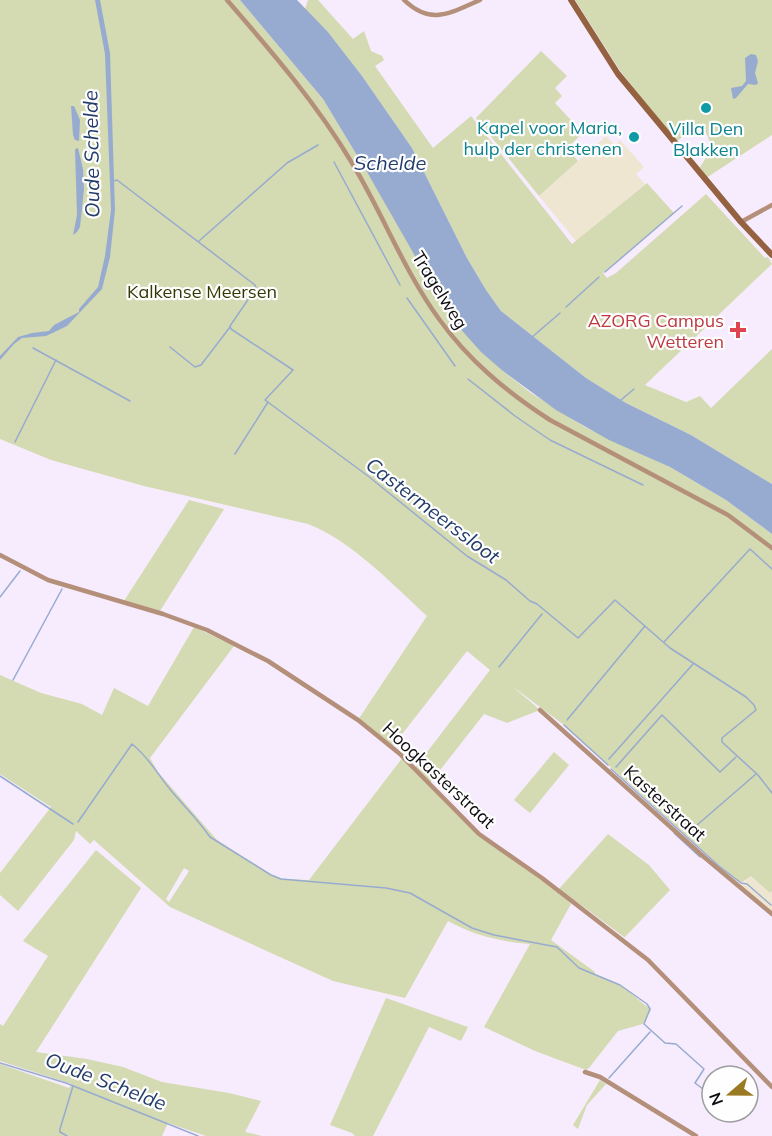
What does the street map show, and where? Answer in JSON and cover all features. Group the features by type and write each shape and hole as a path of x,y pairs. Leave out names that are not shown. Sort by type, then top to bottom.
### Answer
{"main road":[{"path":"571,0 618,74 741,222 772,255"}],"street":[{"name":"Tragelweg","path":"227,0 287,69 338,139 438,318 483,370 549,420 728,515 772,548"},
{"path":"404,0 418,11 436,16 451,13 480,0"},
{"path":"741,222 772,206"},
{"name":"Hoogkasterstraat","path":"0,555 48,580 164,614 207,630 268,661 358,720 400,754 479,834 542,878 648,960 772,1087"},
{"name":"Kasterstraat","path":"540,710 712,864 772,914"},
{"path":"585,1072 600,1077 696,1136"}],"shaded area":[{"path":"606,136 615,145 620,140 644,167 636,174 645,184 576,241 539,196"},
{"path":"751,876 770,893 772,891 772,914 739,887"}],"green space":[{"name":"Kalkense Meersen","path":"0,0 240,0 323,99 367,172 503,371 531,393 585,427 670,467 726,500 772,534 772,891 770,893 751,876 741,883 733,878 564,725 512,686 540,710 507,723 484,714 430,783 471,826 558,890 608,834 649,865 670,890 623,939 624,937 584,907 560,892 571,904 551,940 595,974 623,987 651,1010 643,1024 618,1031 586,1070 535,1051 484,1027 530,944 487,937 448,921 405,998 333,981 170,907 94,840 90,844 76,831 74,840 18,911 0,895 0,873 51,807 0,774 0,675 41,693 82,704 102,715 114,688 148,706 194,627 234,646 150,758 158,772 217,840 273,876 283,879 309,880 403,757 414,769 490,670 467,651 392,747 358,720 427,616 356,552 308,524 144,486 51,460 0,439","holes":["184,868 189,871 169,902 166,899"]},
{"path":"308,0 318,0 353,39 364,31 371,51 382,56 384,60 375,66 433,148 471,116 572,244 647,183 674,213 603,273 607,278 616,273 706,194 765,258 768,257 772,264 645,385 686,402 700,396 711,408 772,349 772,484 691,435 626,403 586,378 501,311 467,258 412,148 328,32 305,9"},
{"path":"575,0 772,0 772,135 706,178 700,167 710,146 704,131 699,126 693,128 676,142 621,72"},
{"path":"541,51 567,76 555,88 562,96 555,103 583,133 567,148 578,161 539,196 476,118"},
{"path":"189,500 224,509 160,611 124,601"},
{"path":"554,752 569,765 530,813 514,800"},
{"path":"96,850 141,888 36,1052 87,1059 123,1067 162,1082 229,1093 261,1101 245,1132 262,1136 206,1136 168,1123 162,1136 0,1136 0,1064 69,1088 72,1084 0,1061 0,1024 3,1026 48,956 23,941"},
{"path":"386,998 468,1027 461,1041 429,1027 373,1136 355,1136 330,1125"},
{"path":"600,1080 606,1084 587,1105 578,1129 573,1125"}],"water":[{"path":"95,0 100,0 110,53 115,210 110,257 102,289 67,326 46,336 22,338 0,360 0,356 18,337 49,331 54,325 79,312 79,309 98,287 111,210 105,54"},
{"name":"Schelde","path":"240,0 297,0 328,32 412,148 467,258 501,311 586,378 626,403 691,435 772,484 772,534 726,500 670,467 609,440 556,410 481,352 457,325 427,277 323,99"},
{"path":"751,54 756,55 758,61 755,73 758,83 748,84 733,99 731,88 742,86 746,81 745,58"},
{"path":"71,106 74,106 80,120 79,141 75,140 73,135"},
{"path":"78,148 83,169 84,189 80,227 73,235 77,215 75,149"}],"waterway":[{"path":"199,241 287,163 318,145"},
{"path":"334,162 400,285"},
{"name":"Castermeerssloot","path":"113,181 117,180 255,285 256,288 230,326 231,329 293,370 265,400 368,476 467,556 506,580 578,638 615,600 670,648 746,697 756,710 722,738 722,742 758,775 772,793"},
{"path":"605,272 682,206"},
{"path":"566,307 599,277"},
{"path":"407,298 455,366"},
{"path":"531,338 560,313"},
{"path":"170,347 195,367 201,365 230,327"},
{"path":"33,348 130,401"},
{"path":"15,442 56,360"},
{"path":"468,379 550,440 643,485"},
{"path":"621,400 634,389"},
{"path":"235,454 268,402"},
{"path":"664,642 750,549 772,569"},
{"path":"0,597 20,571"},
{"path":"13,680 62,589"},
{"path":"499,667 542,614"},
{"path":"567,720 645,626"},
{"path":"609,759 693,664"},
{"path":"616,767 662,715 720,772 736,757"},
{"path":"564,725 608,765"},
{"path":"78,822 132,744 149,761 210,837 271,875 281,879 386,888 410,893 472,928 494,935 557,947 579,968 620,985 647,1004 650,1009 644,1024 665,1043 676,1044 700,1065"},
{"path":"611,769 719,866 741,883 747,884 771,905"},
{"path":"689,832 756,774"},
{"path":"0,776 73,824"},
{"path":"674,833 700,857"},
{"path":"609,1078 650,1032"},
{"name":"Oude Schelde","path":"0,1063 66,1083 198,1136"},
{"path":"700,1075 695,1083 700,1087"},
{"path":"67,1136 60,1132 60,1129 73,1086"}],"place":[{"name":"Villa Den Blakken","path":"706,108"},
{"name":"Kapel voor Maria, hulp der christenen","path":"634,137"},
{"name":"AZORG Campus Wetteren","path":"738,330"}]}
